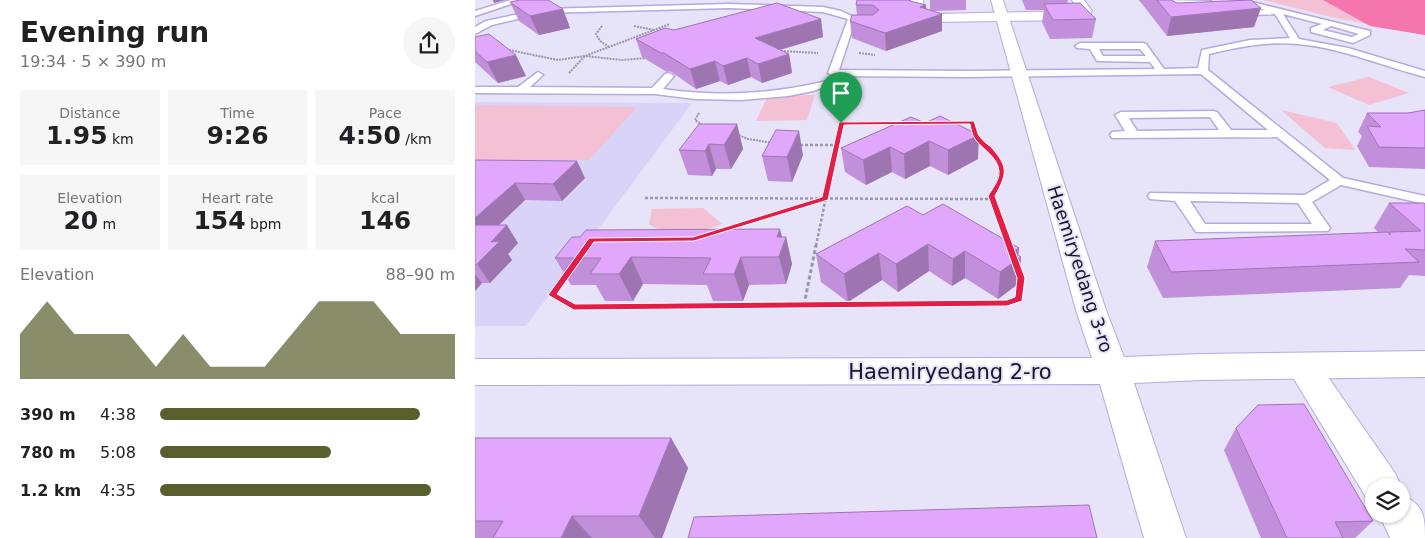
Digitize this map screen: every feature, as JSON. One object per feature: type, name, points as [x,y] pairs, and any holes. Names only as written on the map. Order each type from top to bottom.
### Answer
[{"type":"street","points":[[917,0],[917,14],[935,18],[1075,16],[1083,14],[1085,10],[1078,0]]},
{"type":"street","name":"Haemiryedang 3-ro","points":[[997,0],[1091,310],[1113,371],[1165,538]]},
{"type":"street","name":"Haemiryedang 2-ro","points":[[475,372],[1113,371],[1202,367],[1425,364]]},
{"type":"street","points":[[1302,366],[1376,478]]},
{"type":"street","points":[[1405,523],[1414,538]]},
{"type":"lane","points":[[475,14],[519,0]]},
{"type":"lane","points":[[1173,18],[1165,2],[1220,3]]},
{"type":"lane","points":[[475,31],[489,23],[543,11],[707,7],[732,3],[743,9],[811,8],[839,11],[852,18],[853,27],[824,89],[773,94],[684,96],[655,91],[475,90]]},
{"type":"lane","points":[[1229,3],[1248,3],[1277,12],[1339,26],[1367,33],[1353,40],[1315,30],[1330,24]]},
{"type":"lane","points":[[1230,15],[1277,12]]},
{"type":"lane","points":[[1277,12],[1296,41]]},
{"type":"lane","points":[[1203,71],[1205,52],[1247,43],[1296,41],[1347,51],[1425,74]]},
{"type":"lane","points":[[1080,46],[1093,46],[1099,59],[1153,59],[1162,72]]},
{"type":"lane","points":[[833,73],[1019,74],[1203,71],[1339,181],[1425,200]]},
{"type":"lane","points":[[521,90],[538,75]]},
{"type":"lane","points":[[655,91],[669,76]]},
{"type":"lane","points":[[1133,135],[1121,115],[1213,114],[1228,134]]},
{"type":"lane","points":[[1116,135],[1281,133]]},
{"type":"lane","points":[[1155,196],[1308,199],[1339,181]]},
{"type":"lane","points":[[1180,196],[1201,229],[1323,228],[1303,199]]},
{"type":"path","points":[[506,49],[557,60],[585,56],[655,30],[707,7]]},
{"type":"path","points":[[655,30],[665,32]]},
{"type":"path","points":[[773,51],[818,53]]},
{"type":"path","points":[[585,56],[622,60],[650,57]]},
{"type":"path","points":[[804,305],[851,73]]},
{"type":"path","points":[[707,95],[695,120],[708,129]]},
{"type":"path","points":[[944,122],[972,122],[977,138],[990,150],[1000,164],[1002,170],[1001,180],[991,196],[1011,252]]},
{"type":"path","points":[[841,123],[907,123]]},
{"type":"path","points":[[733,133],[748,139],[777,143]]},
{"type":"path","points":[[797,145],[837,145]]},
{"type":"path","points":[[645,198],[993,199]]},
{"type":"path","points":[[721,231],[825,199]]},
{"type":"path","points":[[569,272],[552,295],[574,307],[1007,303],[1019,299],[1021,278],[1018,270]]},
{"type":"shaded area","points":[[1263,0],[1425,0],[1425,35],[1335,18]]},
{"type":"shaded area","points":[[1323,0],[1425,0],[1425,35],[1370,26]]},
{"type":"shaded area","points":[[1369,77],[1409,93],[1369,105],[1328,87]]},
{"type":"shaded area","points":[[815,95],[807,120],[756,121],[768,96]]},
{"type":"shaded area","points":[[475,102],[692,103],[526,326],[475,326]]},
{"type":"shaded area","points":[[475,105],[637,107],[589,160],[475,160]]},
{"type":"shaded area","points":[[1281,110],[1337,123],[1355,150],[1325,148]]},
{"type":"shaded area","points":[[703,208],[722,224],[690,235],[666,234],[649,224],[652,209]]},
{"type":"building","points":[[548,0],[563,9],[530,16],[510,2]]},
{"type":"building","points":[[857,0],[909,0],[926,5],[920,7],[942,14],[885,33],[850,21],[852,15],[873,15],[879,10],[873,5],[856,5]]},
{"type":"building","points":[[1157,0],[1171,0],[1177,3],[1251,0],[1261,8],[1171,17]]},
{"type":"building","points":[[777,3],[821,19],[755,38],[789,54],[758,64],[747,58],[723,66],[715,61],[690,69],[636,39],[665,28],[674,30]]},
{"type":"building","points":[[1080,3],[1096,19],[1053,20],[1044,4]]},
{"type":"building","points":[[489,34],[516,55],[487,62],[475,51],[475,37]]},
{"type":"building","points":[[1425,110],[1425,148],[1379,147],[1367,126],[1381,127],[1367,113],[1408,113]]},
{"type":"building","points":[[940,116],[979,135],[948,150],[929,141],[904,154],[890,147],[863,160],[841,148],[911,117],[925,123]]},
{"type":"building","points":[[699,124],[737,124],[724,145],[709,144],[705,151],[679,150]]},
{"type":"building","points":[[776,130],[799,131],[787,157],[762,156]]},
{"type":"building","points":[[475,160],[577,161],[553,184],[515,183],[475,218]]},
{"type":"building","points":[[1389,203],[1425,204],[1425,250],[1405,249],[1419,262],[1171,272],[1155,241],[1388,232],[1390,235],[1390,232],[1421,231]]},
{"type":"building","points":[[943,204],[1019,248],[1013,252],[1021,257],[1000,272],[965,251],[953,259],[928,244],[896,264],[879,253],[844,274],[816,254],[907,206],[923,215]]},
{"type":"building","points":[[475,225],[507,225],[491,242],[500,241],[475,265]]},
{"type":"building","points":[[780,229],[777,237],[786,237],[779,257],[741,257],[734,274],[703,274],[711,258],[631,257],[619,274],[590,274],[601,258],[555,258],[572,237],[580,237],[586,230]]},
{"type":"building","points":[[1304,404],[1365,507],[1365,521],[1335,522],[1343,538],[1287,538],[1236,428],[1258,405]]},
{"type":"building","points":[[475,438],[671,438],[639,516],[572,516],[561,538],[493,538],[503,521],[475,521]]},
{"type":"building","points":[[1089,505],[1097,538],[688,538],[694,517]]},
{"type":"route","points":[[972,122],[977,138],[990,150],[1002,170],[1001,180],[991,196],[1021,278],[1019,299],[1007,303],[574,307],[552,295],[592,240],[694,239],[825,199],[841,123],[972,122]]}]
